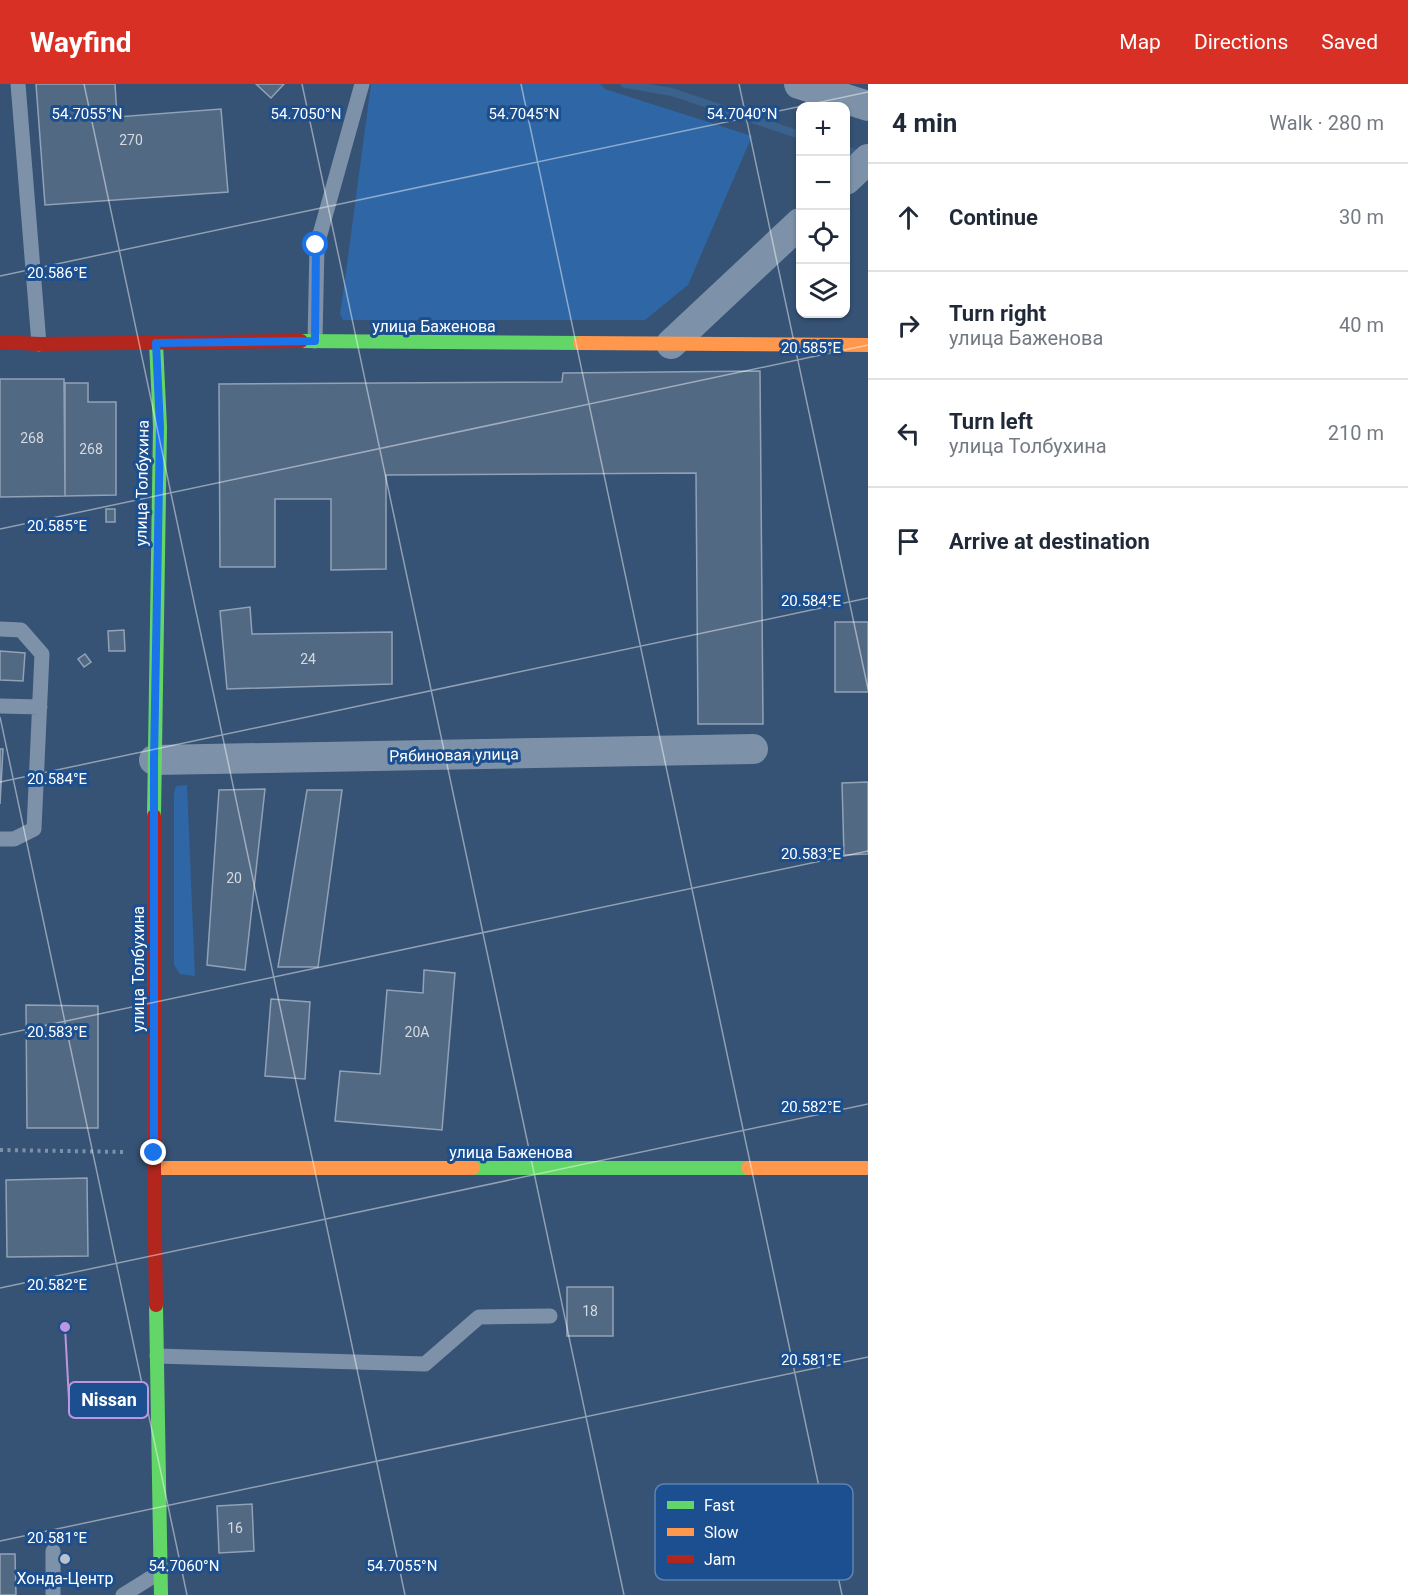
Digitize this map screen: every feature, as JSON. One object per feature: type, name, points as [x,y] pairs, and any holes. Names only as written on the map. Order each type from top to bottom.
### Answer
[{"type":"street","points":[[799,84],[868,106]]},
{"type":"street","points":[[850,176],[868,159]]},
{"type":"street","points":[[671,344],[796,228]]},
{"type":"street","name":"улица Баженова","points":[[0,342],[39,344],[315,341],[868,345]]},
{"type":"street","name":"улица Толбухина","points":[[156,343],[160,427],[154,760],[154,1168],[161,1595]]},
{"type":"street","name":"Рябиновая улица","points":[[154,760],[753,749]]},
{"type":"street","name":"улица Баженова","points":[[154,1168],[868,1168]]},
{"type":"lane","points":[[18,84],[39,344]]},
{"type":"lane","points":[[315,341],[316,245],[362,84]]},
{"type":"lane","points":[[0,629],[21,630],[42,654],[34,829],[14,839],[0,839]]},
{"type":"lane","points":[[0,706],[40,707]]},
{"type":"lane","points":[[157,1356],[426,1364],[479,1317],[550,1316]]},
{"type":"lane","points":[[53,1551],[53,1595]]},
{"type":"lane","points":[[123,1595],[160,1572]]},
{"type":"path","points":[[0,1150],[154,1153]]},
{"type":"shaded area","points":[[371,84],[600,84],[605,89],[752,136],[688,285],[645,320],[343,320],[340,314]]},
{"type":"shaded area","points":[[187,785],[195,976],[180,974],[174,965],[174,793],[176,786]]},
{"type":"building","points":[[36,84],[115,84],[117,117],[221,109],[228,192],[45,205]]},
{"type":"building","points":[[256,84],[284,84],[271,98]]},
{"type":"building","points":[[760,371],[763,724],[698,724],[696,473],[386,475],[386,569],[331,570],[331,499],[275,499],[275,567],[220,567],[219,384],[562,382],[563,373]]},
{"type":"building","points":[[0,379],[64,379],[65,496],[0,497]]},
{"type":"building","points":[[65,383],[88,383],[88,402],[116,402],[116,495],[65,496]]},
{"type":"building","points":[[106,509],[115,509],[115,522],[106,522]]},
{"type":"building","points":[[250,607],[252,634],[392,632],[392,684],[227,689],[220,611]]},
{"type":"building","points":[[835,622],[868,622],[868,692],[835,692]]},
{"type":"building","points":[[124,630],[125,651],[109,651],[108,631]]},
{"type":"building","points":[[0,651],[25,653],[23,681],[0,680]]},
{"type":"building","points":[[85,654],[91,662],[84,667],[78,659]]},
{"type":"building","points":[[0,749],[3,749],[0,804]]},
{"type":"building","points":[[868,782],[868,854],[844,855],[842,783]]},
{"type":"building","points":[[265,789],[245,970],[207,965],[219,790]]},
{"type":"building","points":[[307,790],[342,790],[318,967],[278,967]]},
{"type":"building","points":[[424,970],[455,973],[442,1130],[335,1121],[340,1071],[380,1074],[387,990],[423,993]]},
{"type":"building","points":[[271,999],[310,1002],[305,1079],[265,1076]]},
{"type":"building","points":[[26,1005],[98,1006],[98,1128],[27,1128]]},
{"type":"building","points":[[87,1178],[88,1256],[7,1257],[6,1180]]},
{"type":"building","points":[[567,1287],[613,1287],[613,1336],[567,1336]]},
{"type":"building","points":[[252,1504],[254,1551],[219,1553],[217,1506]]},
{"type":"building","points":[[0,1554],[15,1554],[16,1595],[0,1595]]},
{"type":"waterway","points":[[625,84],[672,92],[796,134]]},
{"type":"waterway","points":[[850,151],[861,155]]},
{"type":"traffic: fast","points":[[301,341],[580,343]]},
{"type":"traffic: fast","points":[[154,816],[160,427],[156,343]]},
{"type":"traffic: fast","points":[[473,1168],[748,1168]]},
{"type":"traffic: fast","points":[[156,1305],[161,1595]]},
{"type":"traffic: slow","points":[[580,343],[868,345]]},
{"type":"traffic: slow","points":[[154,1168],[473,1168]]},
{"type":"traffic: slow","points":[[748,1168],[868,1168]]},
{"type":"traffic: jam","points":[[0,342],[39,344],[301,341]]},
{"type":"traffic: jam","points":[[154,816],[156,1305]]},
{"type":"place","name":"Nissan","points":[[65,1327]]},
{"type":"place","name":"Хонда-Центр","points":[[65,1559]]},
{"type":"route","points":[[154,1153],[154,760],[160,427],[156,343],[315,341],[316,245]]}]
